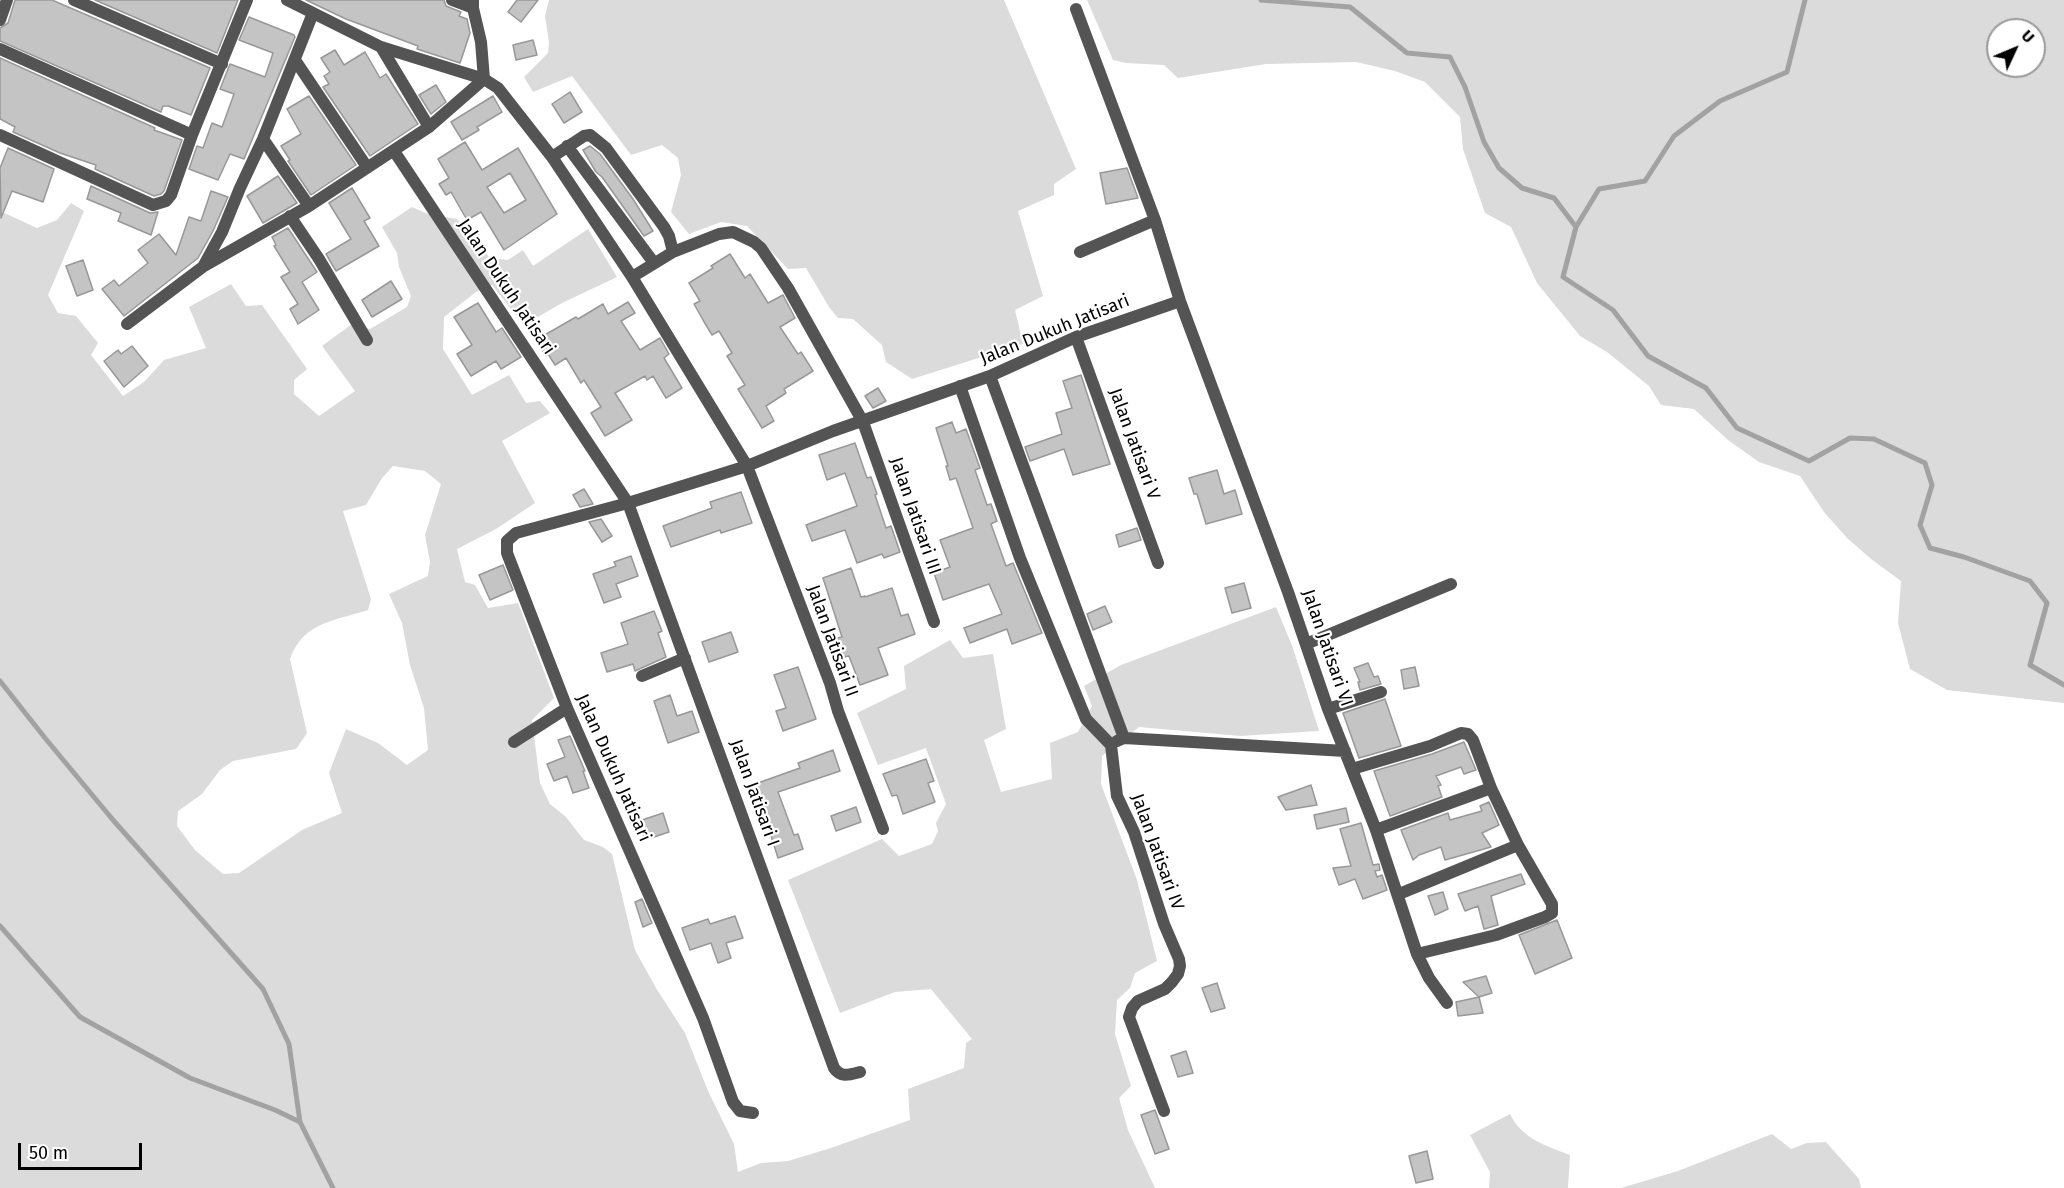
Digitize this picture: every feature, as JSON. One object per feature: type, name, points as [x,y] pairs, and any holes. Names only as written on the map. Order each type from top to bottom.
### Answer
[{"type":"street","points":[[0,20],[7,0]]},
{"type":"street","points":[[74,0],[222,64]]},
{"type":"street","points":[[0,135],[153,205],[166,201],[171,195],[192,135],[247,0]]},
{"type":"street","points":[[287,0],[381,47],[484,79],[498,88],[552,157],[632,277],[747,466]]},
{"type":"street","points":[[452,0],[473,4],[481,42],[484,79]]},
{"type":"street","points":[[1076,9],[1155,220],[1180,301]]},
{"type":"street","points":[[204,266],[222,232],[263,139],[314,13]]},
{"type":"street","points":[[381,47],[429,127]]},
{"type":"street","points":[[0,49],[192,135]]},
{"type":"street","points":[[295,60],[367,167]]},
{"type":"street","points":[[128,324],[204,266],[309,206],[429,127],[484,79]]},
{"type":"street","points":[[552,157],[584,135],[590,135],[606,148],[664,227],[673,252]]},
{"type":"street","points":[[263,139],[309,206]]},
{"type":"street","points":[[567,146],[654,263]]},
{"type":"street","name":"Jalan Dukuh Jatisari","points":[[394,151],[628,503]]},
{"type":"street","points":[[290,216],[319,259],[367,340]]},
{"type":"street","points":[[1080,252],[1155,220]]},
{"type":"street","points":[[632,277],[673,252],[719,234],[733,232],[754,242],[761,248],[788,288],[863,422]]},
{"type":"street","name":"Jalan Dukuh Jatisari","points":[[753,1113],[740,1111],[733,1102],[702,1018],[567,708],[507,553],[507,542],[516,533],[628,503],[747,466],[833,431],[990,376],[1076,338],[1180,301]]},
{"type":"street","name":"Jalan Jatisari VI","points":[[1180,301],[1328,709],[1376,830],[1418,954],[1430,978],[1447,1003]]},
{"type":"street","name":"Jalan Jatisari V","points":[[1076,338],[1158,563]]},
{"type":"street","points":[[990,376],[1124,738]]},
{"type":"street","points":[[960,386],[1020,558],[1086,719],[1111,745],[1124,738],[1345,751]]},
{"type":"street","name":"Jalan Jatisari III","points":[[863,422],[934,622]]},
{"type":"street","name":"Jalan Jatisari II","points":[[747,466],[883,829]]},
{"type":"street","name":"Jalan Jatisari I","points":[[628,503],[834,1068],[844,1076],[860,1072]]},
{"type":"street","points":[[1306,644],[1451,584]]},
{"type":"street","points":[[642,676],[685,658]]},
{"type":"street","points":[[1328,709],[1381,692]]},
{"type":"street","points":[[514,742],[567,708]]},
{"type":"street","points":[[1352,770],[1465,733],[1473,740],[1491,788],[1518,845],[1552,904],[1552,913],[1496,935],[1418,954]]},
{"type":"street","name":"Jalan Jatisari IV","points":[[1111,745],[1117,796],[1134,832],[1180,966],[1172,982],[1165,989],[1138,1001],[1129,1017],[1164,1111]]},
{"type":"street","points":[[1376,830],[1491,788]]},
{"type":"street","points":[[1399,894],[1518,845]]},
{"type":"shaded area","points":[[549,0],[1004,0],[1076,169],[1054,184],[1054,195],[1018,211],[1043,296],[1015,310],[1023,344],[912,379],[886,362],[882,345],[853,319],[838,318],[806,268],[788,269],[747,226],[721,222],[689,234],[671,212],[681,175],[678,158],[662,145],[631,155],[572,76],[533,92],[524,77],[548,53],[549,42],[545,16]]},
{"type":"shaded area","points":[[1087,0],[2064,0],[2064,703],[1947,690],[1910,669],[1898,623],[1901,581],[1847,538],[1824,512],[1800,476],[1759,462],[1728,440],[1694,409],[1661,405],[1649,386],[1607,352],[1580,336],[1537,283],[1511,227],[1485,213],[1463,149],[1460,117],[1425,82],[1395,71],[1356,62],[1266,64],[1178,78],[1164,65],[1113,60]]},
{"type":"shaded area","points":[[71,203],[84,211],[48,295],[58,313],[76,316],[98,343],[91,355],[123,396],[144,382],[164,360],[206,348],[189,307],[231,284],[246,306],[262,305],[307,369],[294,380],[294,394],[319,416],[355,391],[322,346],[352,324],[370,329],[407,307],[411,296],[399,267],[397,253],[382,227],[412,207],[428,214],[457,219],[490,258],[508,260],[523,250],[533,266],[588,229],[617,277],[562,303],[524,325],[492,285],[476,292],[444,317],[443,349],[472,395],[509,375],[526,403],[540,401],[550,413],[502,441],[535,503],[496,529],[457,549],[465,582],[475,585],[488,608],[518,603],[554,698],[532,720],[540,783],[550,804],[566,817],[584,840],[603,847],[612,854],[635,950],[685,1033],[708,1091],[734,1144],[738,1172],[761,1163],[788,1161],[831,1148],[910,1120],[908,1089],[964,1068],[966,1043],[972,1039],[931,989],[895,992],[840,1013],[788,880],[882,839],[899,856],[932,844],[938,831],[936,823],[946,804],[926,748],[878,765],[857,713],[906,689],[904,666],[950,640],[963,658],[993,654],[1006,729],[984,740],[1001,792],[1052,779],[1050,743],[1078,732],[1092,706],[1084,686],[1121,665],[1276,607],[1293,648],[1319,731],[1240,736],[1139,727],[1102,756],[1101,784],[1137,880],[1157,961],[1135,973],[1130,988],[1117,1000],[1115,1034],[1131,1086],[1119,1098],[1128,1130],[1155,1188],[0,1188],[0,211],[37,228],[57,220]],"holes":[[[393,466],[425,471],[441,484],[425,535],[430,562],[428,576],[389,594],[402,623],[410,665],[424,708],[428,750],[407,765],[378,743],[346,729],[329,773],[342,813],[302,830],[239,873],[223,874],[195,850],[177,826],[178,811],[202,794],[220,770],[233,761],[296,749],[307,733],[290,659],[294,650],[305,635],[313,629],[330,621],[368,610],[371,599],[343,511],[366,505],[382,478]]]},
{"type":"shaded area","points":[[1510,1114],[1521,1130],[1535,1140],[1570,1155],[1568,1188],[1489,1188],[1490,1172],[1470,1135]]},
{"type":"shaded area","points":[[1772,1134],[1791,1149],[1807,1143],[1826,1142],[1859,1179],[1861,1188],[1621,1188],[1678,1171]]},
{"type":"building","points":[[15,0],[52,0],[210,68],[191,115],[168,106],[163,106],[161,112],[0,41],[0,28],[8,23]]},
{"type":"building","points":[[95,0],[238,0],[217,53]]},
{"type":"building","points":[[306,0],[444,0],[446,6],[461,12],[459,16],[467,19],[470,33],[460,63],[417,49],[418,46],[346,19]]},
{"type":"building","points":[[517,0],[538,0],[521,22],[508,12]]},
{"type":"building","points":[[249,17],[295,37],[244,159],[230,154],[218,180],[189,169],[197,146],[203,148],[212,123],[222,127],[234,94],[220,89],[230,64],[265,77],[273,53],[239,40]]},
{"type":"building","points":[[533,40],[537,55],[516,60],[513,45]]},
{"type":"building","points":[[335,50],[344,65],[365,52],[380,78],[386,74],[418,124],[370,156],[323,87],[329,84],[324,76],[330,72],[321,58]]},
{"type":"building","points":[[0,58],[155,128],[154,130],[182,140],[164,191],[154,196],[95,169],[96,165],[60,153],[13,132],[15,127],[0,119]]},
{"type":"building","points":[[436,85],[446,102],[431,114],[419,95]]},
{"type":"building","points":[[570,92],[582,112],[564,123],[552,104]]},
{"type":"building","points":[[309,96],[356,165],[311,195],[288,161],[290,160],[281,146],[301,134],[287,109]]},
{"type":"building","points":[[493,96],[502,112],[477,127],[479,130],[462,140],[451,122]]},
{"type":"building","points":[[465,142],[482,170],[518,148],[557,214],[504,250],[481,212],[467,220],[451,192],[446,195],[439,184],[449,178],[438,159]],"holes":[[[510,173],[526,200],[504,213],[487,187]]]},
{"type":"building","points":[[590,146],[600,154],[653,231],[644,236],[596,172],[583,150]]},
{"type":"building","points":[[8,148],[54,169],[43,202],[12,191],[1,218],[0,168]]},
{"type":"building","points":[[1127,168],[1138,198],[1106,204],[1100,173]]},
{"type":"building","points":[[278,176],[297,203],[263,223],[247,196]]},
{"type":"building","points":[[91,186],[150,213],[158,212],[151,235],[118,221],[121,213],[87,199]]},
{"type":"building","points":[[352,188],[370,218],[364,221],[379,246],[336,271],[326,254],[351,239],[329,203]]},
{"type":"building","points":[[211,191],[228,197],[198,258],[124,316],[102,289],[114,280],[119,286],[148,263],[138,250],[159,234],[176,255],[189,217],[201,221]]},
{"type":"building","points":[[288,228],[317,272],[302,282],[319,310],[298,324],[290,309],[298,304],[281,277],[290,272],[274,246],[276,245],[272,237]]},
{"type":"building","points":[[730,254],[745,278],[750,274],[768,303],[783,295],[795,318],[780,327],[798,354],[801,352],[813,371],[784,389],[786,393],[766,406],[774,421],[762,428],[738,389],[745,385],[727,356],[732,353],[719,331],[712,335],[694,304],[700,301],[689,283]]},
{"type":"building","points":[[83,260],[93,290],[77,296],[66,266]]},
{"type":"building","points":[[391,281],[402,299],[372,317],[362,300]]},
{"type":"building","points":[[628,302],[635,313],[621,321],[640,350],[660,338],[669,354],[664,358],[682,388],[666,398],[653,376],[647,380],[645,376],[615,393],[632,420],[605,436],[591,413],[601,407],[584,380],[581,383],[566,358],[555,365],[536,340],[603,304],[608,314]]},
{"type":"building","points":[[478,303],[496,332],[502,328],[521,357],[501,369],[496,361],[471,376],[457,354],[472,345],[454,317]]},
{"type":"building","points":[[132,346],[148,366],[124,387],[104,361],[118,350],[121,354]]},
{"type":"building","points":[[1081,375],[1110,464],[1073,475],[1064,449],[1030,461],[1025,447],[1062,434],[1056,413],[1072,408],[1063,381]]},
{"type":"building","points":[[878,388],[886,401],[873,408],[865,396]]},
{"type":"building","points":[[952,422],[956,433],[966,429],[980,468],[975,470],[987,505],[991,504],[997,521],[991,524],[1006,566],[1013,563],[1042,633],[1012,644],[1007,629],[970,643],[964,628],[1002,614],[989,584],[943,600],[934,573],[950,567],[940,540],[973,528],[956,478],[950,480],[936,428]]},
{"type":"building","points":[[855,443],[867,478],[871,477],[886,528],[891,526],[900,552],[884,558],[882,554],[857,563],[845,530],[812,541],[806,525],[857,506],[845,473],[827,480],[819,455]]},
{"type":"building","points":[[1217,470],[1224,494],[1235,490],[1242,514],[1206,524],[1197,494],[1194,494],[1189,478]]},
{"type":"building","points":[[584,489],[593,504],[580,507],[573,495]]},
{"type":"building","points":[[741,492],[752,523],[721,533],[720,530],[671,547],[663,526],[712,508],[710,502]]},
{"type":"building","points":[[601,519],[612,536],[602,542],[589,522]]},
{"type":"building","points":[[1137,528],[1141,540],[1119,547],[1116,535]]},
{"type":"building","points":[[631,556],[638,576],[616,584],[621,597],[604,603],[593,574],[616,566],[614,562]]},
{"type":"building","points":[[503,565],[513,590],[490,600],[479,575]]},
{"type":"building","points":[[851,568],[861,597],[892,588],[901,616],[908,614],[915,634],[878,648],[888,675],[860,685],[849,656],[844,657],[837,638],[842,637],[823,578]]},
{"type":"building","points":[[1244,583],[1251,608],[1232,613],[1225,588]]},
{"type":"building","points":[[1105,606],[1112,622],[1093,630],[1087,614]]},
{"type":"building","points":[[654,611],[662,631],[658,633],[666,657],[635,671],[633,664],[607,672],[601,653],[628,644],[621,623]]},
{"type":"building","points":[[731,632],[738,652],[709,662],[702,642]]},
{"type":"building","points":[[1368,663],[1374,677],[1378,676],[1381,684],[1360,690],[1358,682],[1360,682],[1354,668]]},
{"type":"building","points":[[798,667],[816,719],[783,731],[776,711],[786,708],[774,675]]},
{"type":"building","points":[[1415,667],[1419,686],[1404,689],[1401,670]]},
{"type":"building","points":[[670,695],[677,716],[692,711],[699,732],[668,743],[654,701]]},
{"type":"building","points":[[1385,699],[1401,746],[1359,758],[1343,713]]},
{"type":"building","points":[[570,736],[585,771],[583,771],[589,788],[573,793],[567,776],[554,781],[547,764],[565,757],[558,740]]},
{"type":"building","points":[[1464,742],[1476,770],[1464,774],[1461,767],[1436,776],[1441,785],[1438,786],[1442,797],[1390,816],[1374,771]]},
{"type":"building","points":[[833,750],[840,771],[778,792],[794,835],[798,834],[803,849],[778,858],[766,820],[768,819],[755,784],[800,768],[798,763]]},
{"type":"building","points":[[926,759],[934,781],[928,783],[935,802],[903,814],[897,795],[892,796],[883,774]]},
{"type":"building","points":[[1311,785],[1317,805],[1286,810],[1278,797]]},
{"type":"building","points":[[1489,802],[1499,825],[1482,833],[1491,847],[1445,860],[1441,847],[1419,855],[1413,860],[1401,830],[1448,813],[1450,820],[1482,811],[1480,806]]},
{"type":"building","points":[[856,807],[861,822],[836,831],[831,816]]},
{"type":"building","points":[[1346,808],[1349,822],[1317,829],[1314,815]]},
{"type":"building","points":[[663,813],[669,832],[645,840],[639,821]]},
{"type":"building","points":[[1361,823],[1373,865],[1379,864],[1380,870],[1375,871],[1377,877],[1382,875],[1387,890],[1363,899],[1355,879],[1339,885],[1333,868],[1351,866],[1340,829]]},
{"type":"building","points":[[1521,874],[1525,884],[1491,896],[1498,925],[1484,929],[1478,906],[1465,911],[1458,894]]},
{"type":"building","points":[[1443,892],[1448,909],[1435,915],[1428,896]]},
{"type":"building","points":[[642,899],[652,923],[643,927],[635,902]]},
{"type":"building","points":[[735,916],[743,938],[726,943],[731,958],[718,963],[711,943],[690,950],[682,928],[708,919],[710,924]]},
{"type":"building","points":[[1557,920],[1572,958],[1535,974],[1519,935]]},
{"type":"building","points":[[1486,976],[1492,993],[1479,997],[1463,982]]},
{"type":"building","points":[[1217,983],[1225,1008],[1211,1012],[1202,988]]},
{"type":"building","points":[[1479,997],[1483,1013],[1458,1016],[1456,1002]]},
{"type":"building","points":[[1186,1051],[1193,1073],[1178,1077],[1171,1056]]},
{"type":"building","points":[[1155,1110],[1169,1149],[1155,1154],[1141,1115]]},
{"type":"building","points":[[1427,1151],[1433,1179],[1416,1183],[1409,1156]]},
{"type":"waterway","points":[[1261,0],[1350,7],[1407,53],[1450,57],[1465,87],[1484,142],[1499,168],[1522,188],[1554,198],[1576,227],[1563,277],[1613,310],[1648,356],[1706,388],[1737,428],[1809,461],[1850,438],[1874,439],[1925,463],[1932,485],[1920,525],[1930,548],[1964,557],[2030,581],[2047,603],[2030,665],[2064,685]]},
{"type":"waterway","points":[[1576,227],[1599,189],[1645,181],[1674,136],[1720,101],[1787,72],[1805,0]]},
{"type":"waterway","points":[[0,681],[113,820],[263,989],[289,1044],[300,1122],[333,1188]]},
{"type":"waterway","points":[[0,926],[80,1017],[190,1078],[275,1110],[300,1122]]}]
